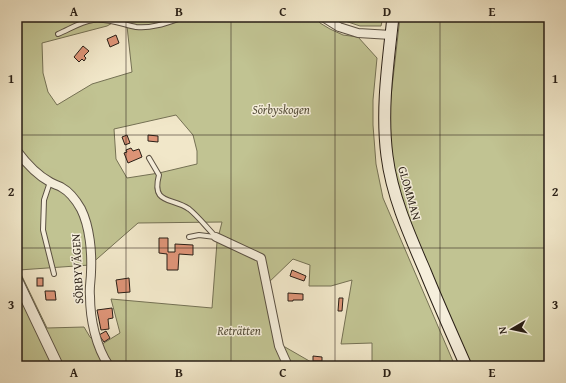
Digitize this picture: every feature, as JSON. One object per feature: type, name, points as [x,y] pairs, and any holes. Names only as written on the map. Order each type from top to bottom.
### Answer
[{"type":"main road","name":"GLOMMAN","points":[[393,17],[385,115],[387,156],[391,177],[396,199],[412,243],[466,366]]},
{"type":"street","points":[[323,17],[339,27],[358,33],[391,35]]},
{"type":"street","name":"SÖRBYVÄGEN","points":[[17,151],[35,172],[61,187],[73,196],[82,210],[86,222],[91,255],[90,296],[93,320],[96,337],[109,366]]},
{"type":"street","points":[[216,237],[261,258],[279,346],[288,366]]},
{"type":"street","points":[[17,280],[58,366]]},
{"type":"lane","points":[[58,34],[81,23],[94,20],[138,27],[162,25],[184,17]]},
{"type":"lane","points":[[149,158],[159,175],[156,185],[158,194],[164,199],[189,209],[216,237]]},
{"type":"lane","points":[[50,182],[44,200],[43,230],[54,274]]},
{"type":"lane","points":[[189,237],[199,235],[216,237]]},
{"type":"green space","name":"Sörbyskogen","points":[[17,17],[123,17],[107,26],[42,43],[43,73],[48,92],[57,105],[92,84],[132,72],[126,17],[315,17],[320,23],[330,29],[343,35],[358,37],[377,58],[373,100],[373,125],[376,164],[383,198],[455,366],[372,366],[372,343],[341,344],[352,280],[331,286],[309,286],[310,265],[293,259],[266,285],[278,347],[285,347],[318,366],[60,366],[17,273]],"holes":[[[176,115],[193,135],[197,151],[197,164],[159,173],[127,178],[116,159],[114,129]],[[222,222],[217,242],[212,308],[111,299],[120,333],[99,346],[90,337],[84,327],[47,328],[19,270],[90,265],[138,223]]]},
{"type":"green space","points":[[333,17],[383,17],[381,26],[360,26]]},
{"type":"green space","points":[[400,17],[549,17],[549,366],[470,366],[418,248],[398,189],[391,157],[389,114]]},
{"type":"green space","points":[[17,289],[56,366],[17,366]]},
{"type":"building","points":[[116,35],[119,43],[110,47],[107,39]]},
{"type":"building","points":[[83,46],[89,51],[84,56],[86,58],[84,61],[82,59],[79,62],[74,57]]},
{"type":"building","points":[[127,135],[130,143],[125,145],[122,137]]},
{"type":"building","points":[[148,135],[158,136],[158,142],[148,141]]},
{"type":"building","points":[[131,148],[133,151],[139,149],[142,157],[128,163],[124,153],[127,152],[126,150]]},
{"type":"building","points":[[159,238],[168,238],[168,252],[175,252],[175,244],[193,245],[193,255],[179,254],[178,270],[167,270],[167,254],[159,253]]},
{"type":"building","points":[[292,270],[306,276],[304,281],[290,276]]},
{"type":"building","points":[[37,278],[43,278],[43,286],[37,286]]},
{"type":"building","points":[[129,278],[130,292],[118,293],[116,280]]},
{"type":"building","points":[[45,291],[55,291],[56,300],[46,300]]},
{"type":"building","points":[[288,293],[303,294],[303,300],[288,301]]},
{"type":"building","points":[[339,298],[343,298],[342,311],[338,311]]},
{"type":"building","points":[[112,308],[113,318],[108,319],[109,329],[101,330],[97,310]]},
{"type":"building","points":[[106,331],[110,338],[104,342],[99,335]]},
{"type":"building","points":[[313,356],[322,357],[322,361],[313,361]]},
{"type":"park label","name":"Reträtten","points":[[239,330]]}]
